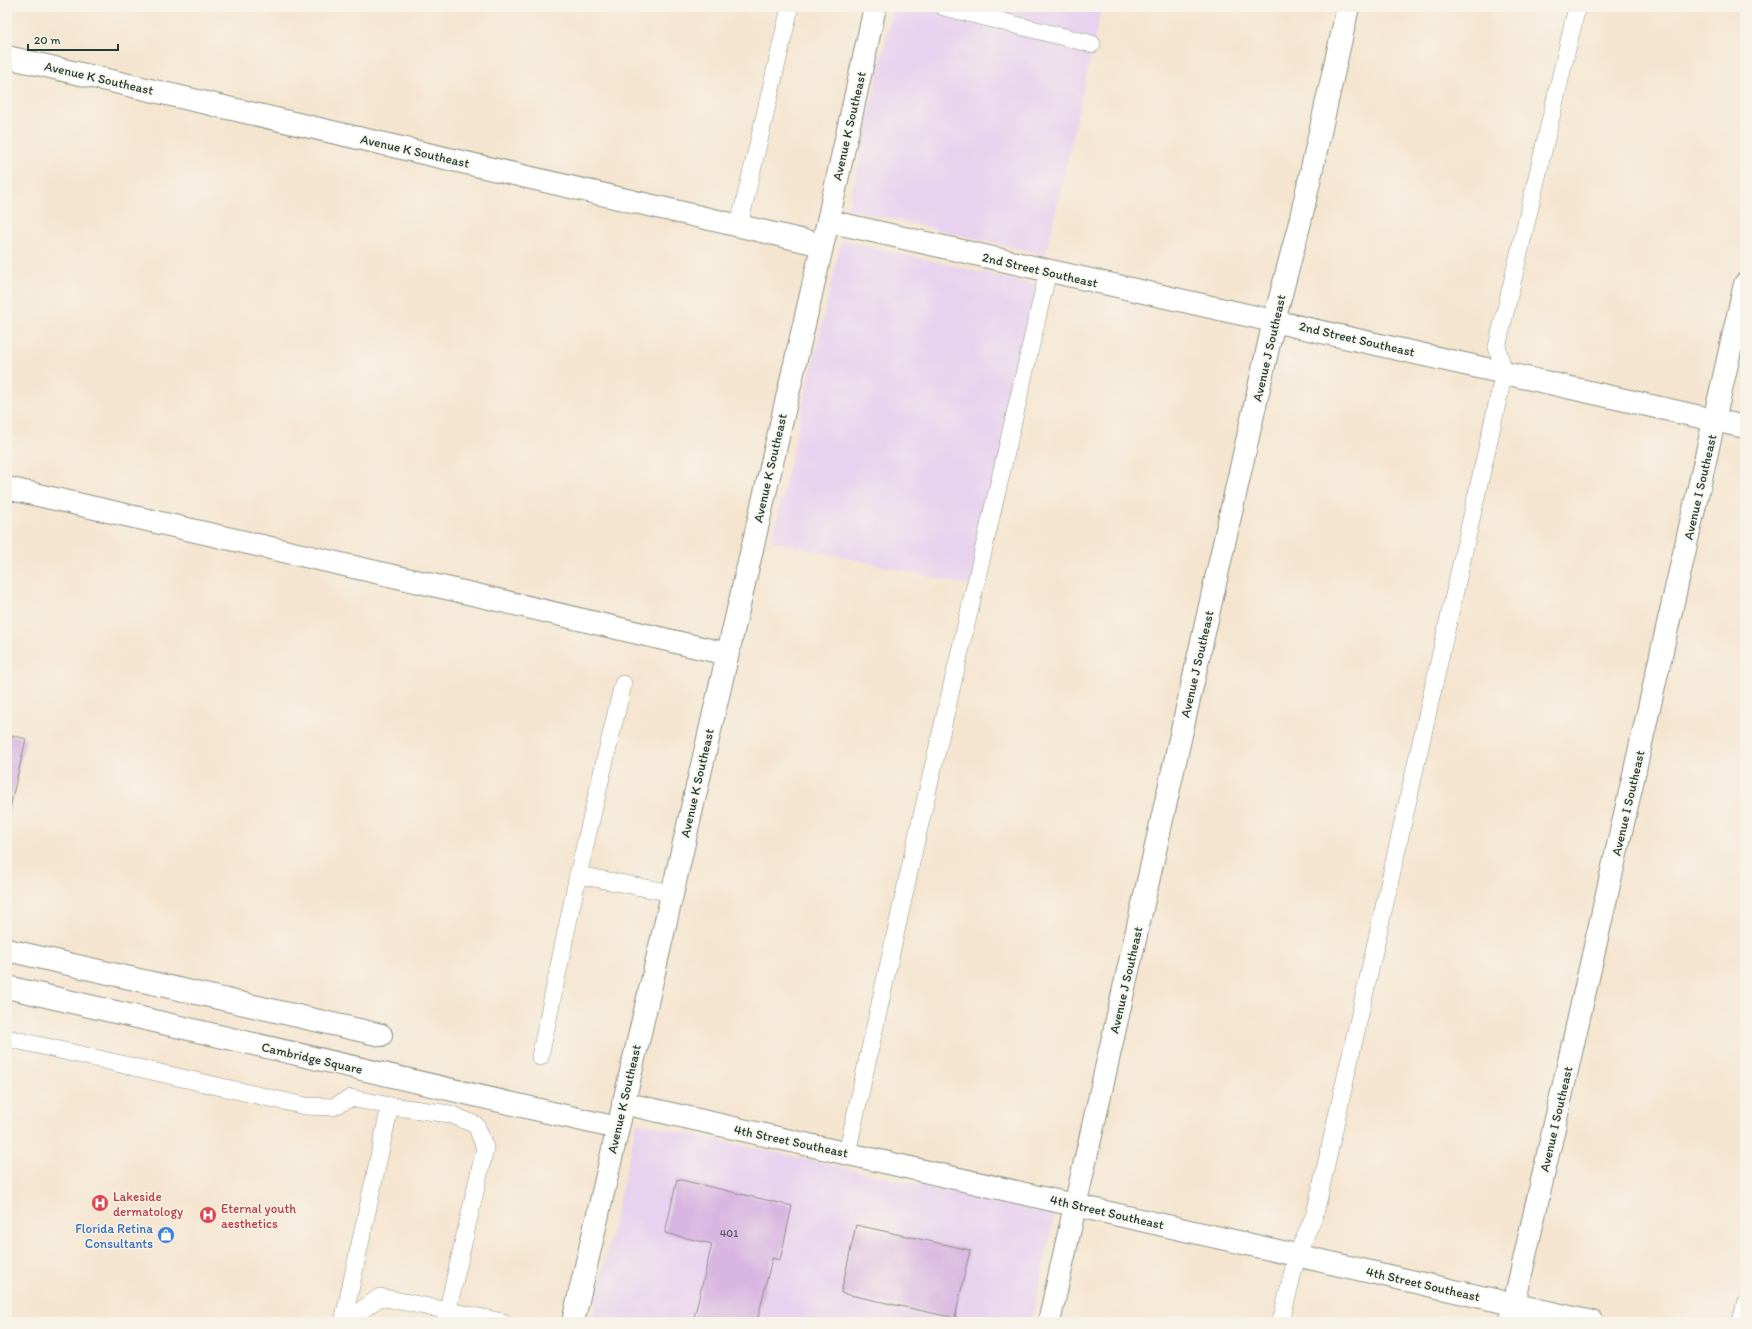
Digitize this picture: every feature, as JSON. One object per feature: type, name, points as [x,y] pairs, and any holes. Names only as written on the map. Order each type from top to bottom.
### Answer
[{"type":"street","name":"Avenue K Southeast","points":[[573,1322],[828,221],[875,7]]},
{"type":"street","name":"Avenue J Southeast","points":[[1049,1322],[1274,321],[1300,222],[1348,7]]},
{"type":"street","name":"Avenue K Southeast","points":[[7,57],[822,245]]},
{"type":"street","name":"2nd Street Southeast","points":[[828,221],[1048,272],[1274,321],[1745,427]]},
{"type":"street","name":"Avenue I Southeast","points":[[1512,1313],[1745,284]]},
{"type":"street","points":[[7,488],[481,596],[727,654]]},
{"type":"street","points":[[7,950],[381,1035]]},
{"type":"street","name":"Cambridge Square","points":[[7,988],[617,1128]]},
{"type":"street","name":"4th Street Southeast","points":[[623,1103],[1297,1255],[1512,1313],[1592,1322]]},
{"type":"lane","points":[[739,226],[790,7]]},
{"type":"lane","points":[[944,7],[1092,44]]},
{"type":"lane","points":[[1281,1322],[1297,1255],[1315,1214],[1504,373],[1497,347],[1577,7]]},
{"type":"lane","points":[[847,1153],[913,854],[1048,272]]},
{"type":"lane","points":[[540,1058],[578,875],[623,684]]},
{"type":"lane","points":[[578,875],[672,893]]},
{"type":"lane","points":[[7,1038],[305,1106],[333,1107],[351,1098],[390,1106],[450,1114],[476,1125],[485,1148],[447,1316]]},
{"type":"lane","points":[[349,1318],[390,1106]]},
{"type":"lane","points":[[349,1318],[380,1297],[447,1316],[503,1322]]},
{"type":"lane","points":[[1741,1322],[1745,1304]]},
{"type":"shaded area","points":[[893,7],[1102,7],[1046,255],[848,209]]},
{"type":"shaded area","points":[[841,240],[1040,286],[972,586],[772,541]]},
{"type":"shaded area","points":[[637,1122],[1055,1215],[1031,1322],[591,1322]]},
{"type":"building","points":[[7,734],[26,739],[8,816],[7,816]]},
{"type":"building","points":[[677,1179],[792,1206],[780,1260],[772,1258],[757,1322],[693,1322],[712,1244],[665,1233]]},
{"type":"building","points":[[856,1225],[970,1250],[955,1318],[841,1293]]},
{"type":"place","name":"Lakeside dermatology","points":[[100,1203]]},
{"type":"place","name":"Eternal youth aesthetics","points":[[208,1215]]},
{"type":"place","name":"Florida Retina Consultants","points":[[166,1235]]}]
